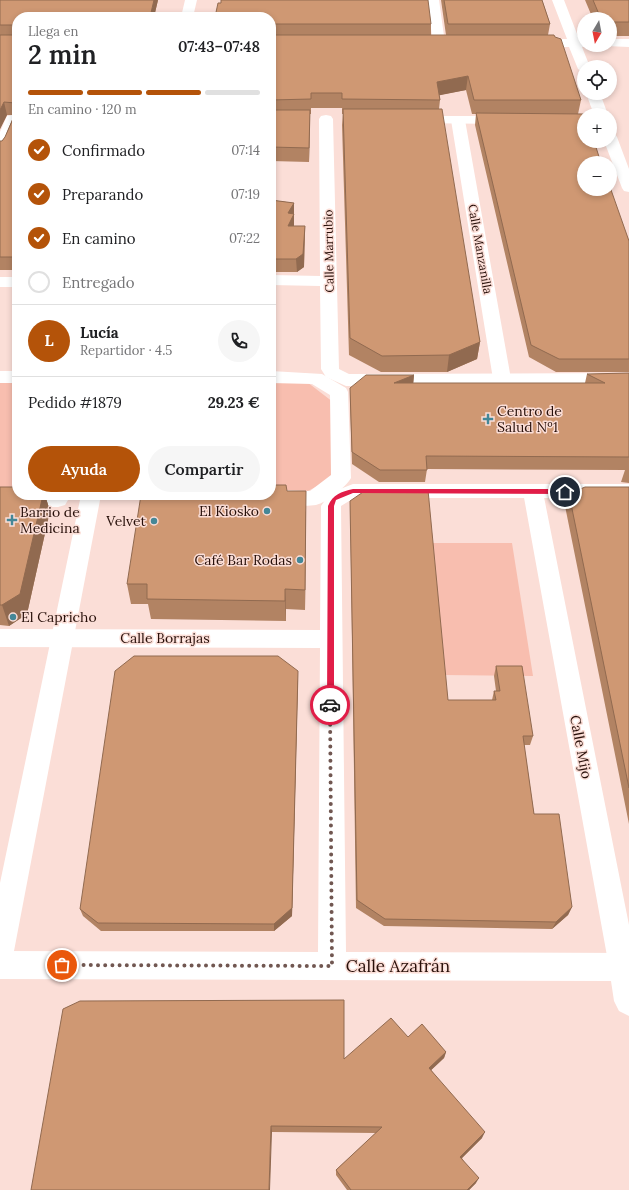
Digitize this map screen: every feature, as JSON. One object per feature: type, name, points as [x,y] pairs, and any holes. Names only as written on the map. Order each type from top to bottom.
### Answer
[{"type":"street","points":[[188,12],[191,0]]},
{"type":"street","points":[[432,0],[439,43]]},
{"type":"street","points":[[558,0],[577,39]]},
{"type":"street","points":[[423,43],[454,43]]},
{"type":"street","points":[[522,43],[577,43]]},
{"type":"street","points":[[617,43],[629,43]]},
{"type":"street","points":[[0,149],[10,119]]},
{"type":"street","name":"Calle Marrubio","points":[[326,119],[330,369],[339,392],[341,478],[329,495]]},
{"type":"street","points":[[404,120],[520,120]]},
{"type":"street","name":"Calle Manzanilla","points":[[458,120],[502,379]]},
{"type":"street","points":[[614,148],[629,188]]},
{"type":"street","points":[[276,280],[329,281]]},
{"type":"street","points":[[0,282],[12,282]]},
{"type":"street","points":[[0,377],[12,377]]},
{"type":"street","points":[[276,377],[316,378],[334,382],[346,380],[629,379]]},
{"type":"street","points":[[276,497],[314,498],[353,491],[629,491]]},
{"type":"street","name":"Calle Mijo","points":[[534,492],[626,967],[629,1001]]},
{"type":"street","points":[[329,495],[331,506],[330,639],[332,966]]},
{"type":"street","points":[[0,499],[12,499]]},
{"type":"street","points":[[0,951],[90,500]]},
{"type":"street","name":"Calle Borrajas","points":[[0,638],[330,639]]},
{"type":"street","name":"Calle Azafrán","points":[[0,965],[626,967]]},
{"type":"shaded area","points":[[0,382],[12,382],[12,495],[0,495]]},
{"type":"shaded area","points":[[276,382],[307,382],[333,402],[333,478],[304,493],[276,495]]},
{"type":"shaded area","points":[[431,543],[512,543],[533,676],[444,675]]},
{"type":"building","points":[[0,0],[154,0],[151,12],[12,12],[12,25],[0,25]]},
{"type":"building","points":[[221,0],[428,0],[431,24],[276,24],[276,12],[216,12],[218,3],[221,3]]},
{"type":"building","points":[[444,0],[542,0],[550,24],[448,24]]},
{"type":"building","points":[[593,0],[629,0],[629,22],[617,22],[617,12],[598,12]]},
{"type":"building","points":[[0,35],[12,35],[12,103],[4,102],[0,110]]},
{"type":"building","points":[[276,35],[554,35],[555,37],[561,39],[577,88],[577,100],[474,100],[468,76],[437,82],[440,100],[342,99],[342,93],[311,93],[311,99],[276,100]]},
{"type":"building","points":[[343,109],[442,109],[480,342],[449,355],[382,356],[350,338]]},
{"type":"building","points":[[276,110],[310,110],[309,148],[276,147]]},
{"type":"building","points":[[476,113],[577,114],[577,148],[596,148],[599,156],[577,156],[577,196],[613,196],[629,241],[629,359],[559,359],[531,345]]},
{"type":"building","points":[[12,121],[12,257],[0,257],[0,141],[2,141]]},
{"type":"building","points":[[276,201],[294,203],[288,213],[294,214],[288,226],[305,226],[303,254],[296,259],[276,259]]},
{"type":"building","name":"Centro de Salud Nº1","points":[[629,373],[629,457],[426,456],[427,470],[380,470],[352,452],[350,388],[366,375],[414,375],[394,383],[605,383],[587,374]]},
{"type":"building","points":[[276,485],[286,485],[287,491],[306,491],[305,590],[285,589],[285,601],[147,599],[147,584],[127,584],[140,500],[276,500]]},
{"type":"building","points":[[0,487],[12,487],[12,500],[42,500],[20,594],[0,605]]},
{"type":"building","points":[[585,487],[629,487],[629,788],[569,494]]},
{"type":"building","points":[[366,490],[428,490],[448,700],[496,700],[494,691],[500,691],[496,666],[522,666],[533,736],[523,736],[534,814],[559,814],[572,907],[556,922],[385,919],[357,900],[350,501]]},
{"type":"building","points":[[134,656],[278,656],[298,671],[292,908],[274,924],[98,923],[80,909],[115,671]]},
{"type":"building","points":[[344,1000],[344,1059],[391,1018],[408,1037],[422,1024],[446,1052],[429,1068],[485,1132],[460,1157],[479,1178],[467,1190],[351,1190],[336,1170],[382,1127],[271,1126],[269,1190],[31,1190],[63,1009],[80,1001]]},
{"type":"way so far","points":[[62,965],[332,966],[330,705]]},
{"type":"place","name":"Centro de Salud Nº1","points":[[488,419]]},
{"type":"place","name":"El Kiosko","points":[[267,511]]},
{"type":"place","name":"Barrio de Medicina","points":[[12,520]]},
{"type":"place","name":"Velvet","points":[[154,521]]},
{"type":"place","name":"Café Bar Rodas","points":[[300,560]]},
{"type":"place","name":"El Capricho","points":[[13,617]]},
{"type":"route","points":[[330,705],[331,506],[334,499],[342,494],[353,491],[565,492]]}]
